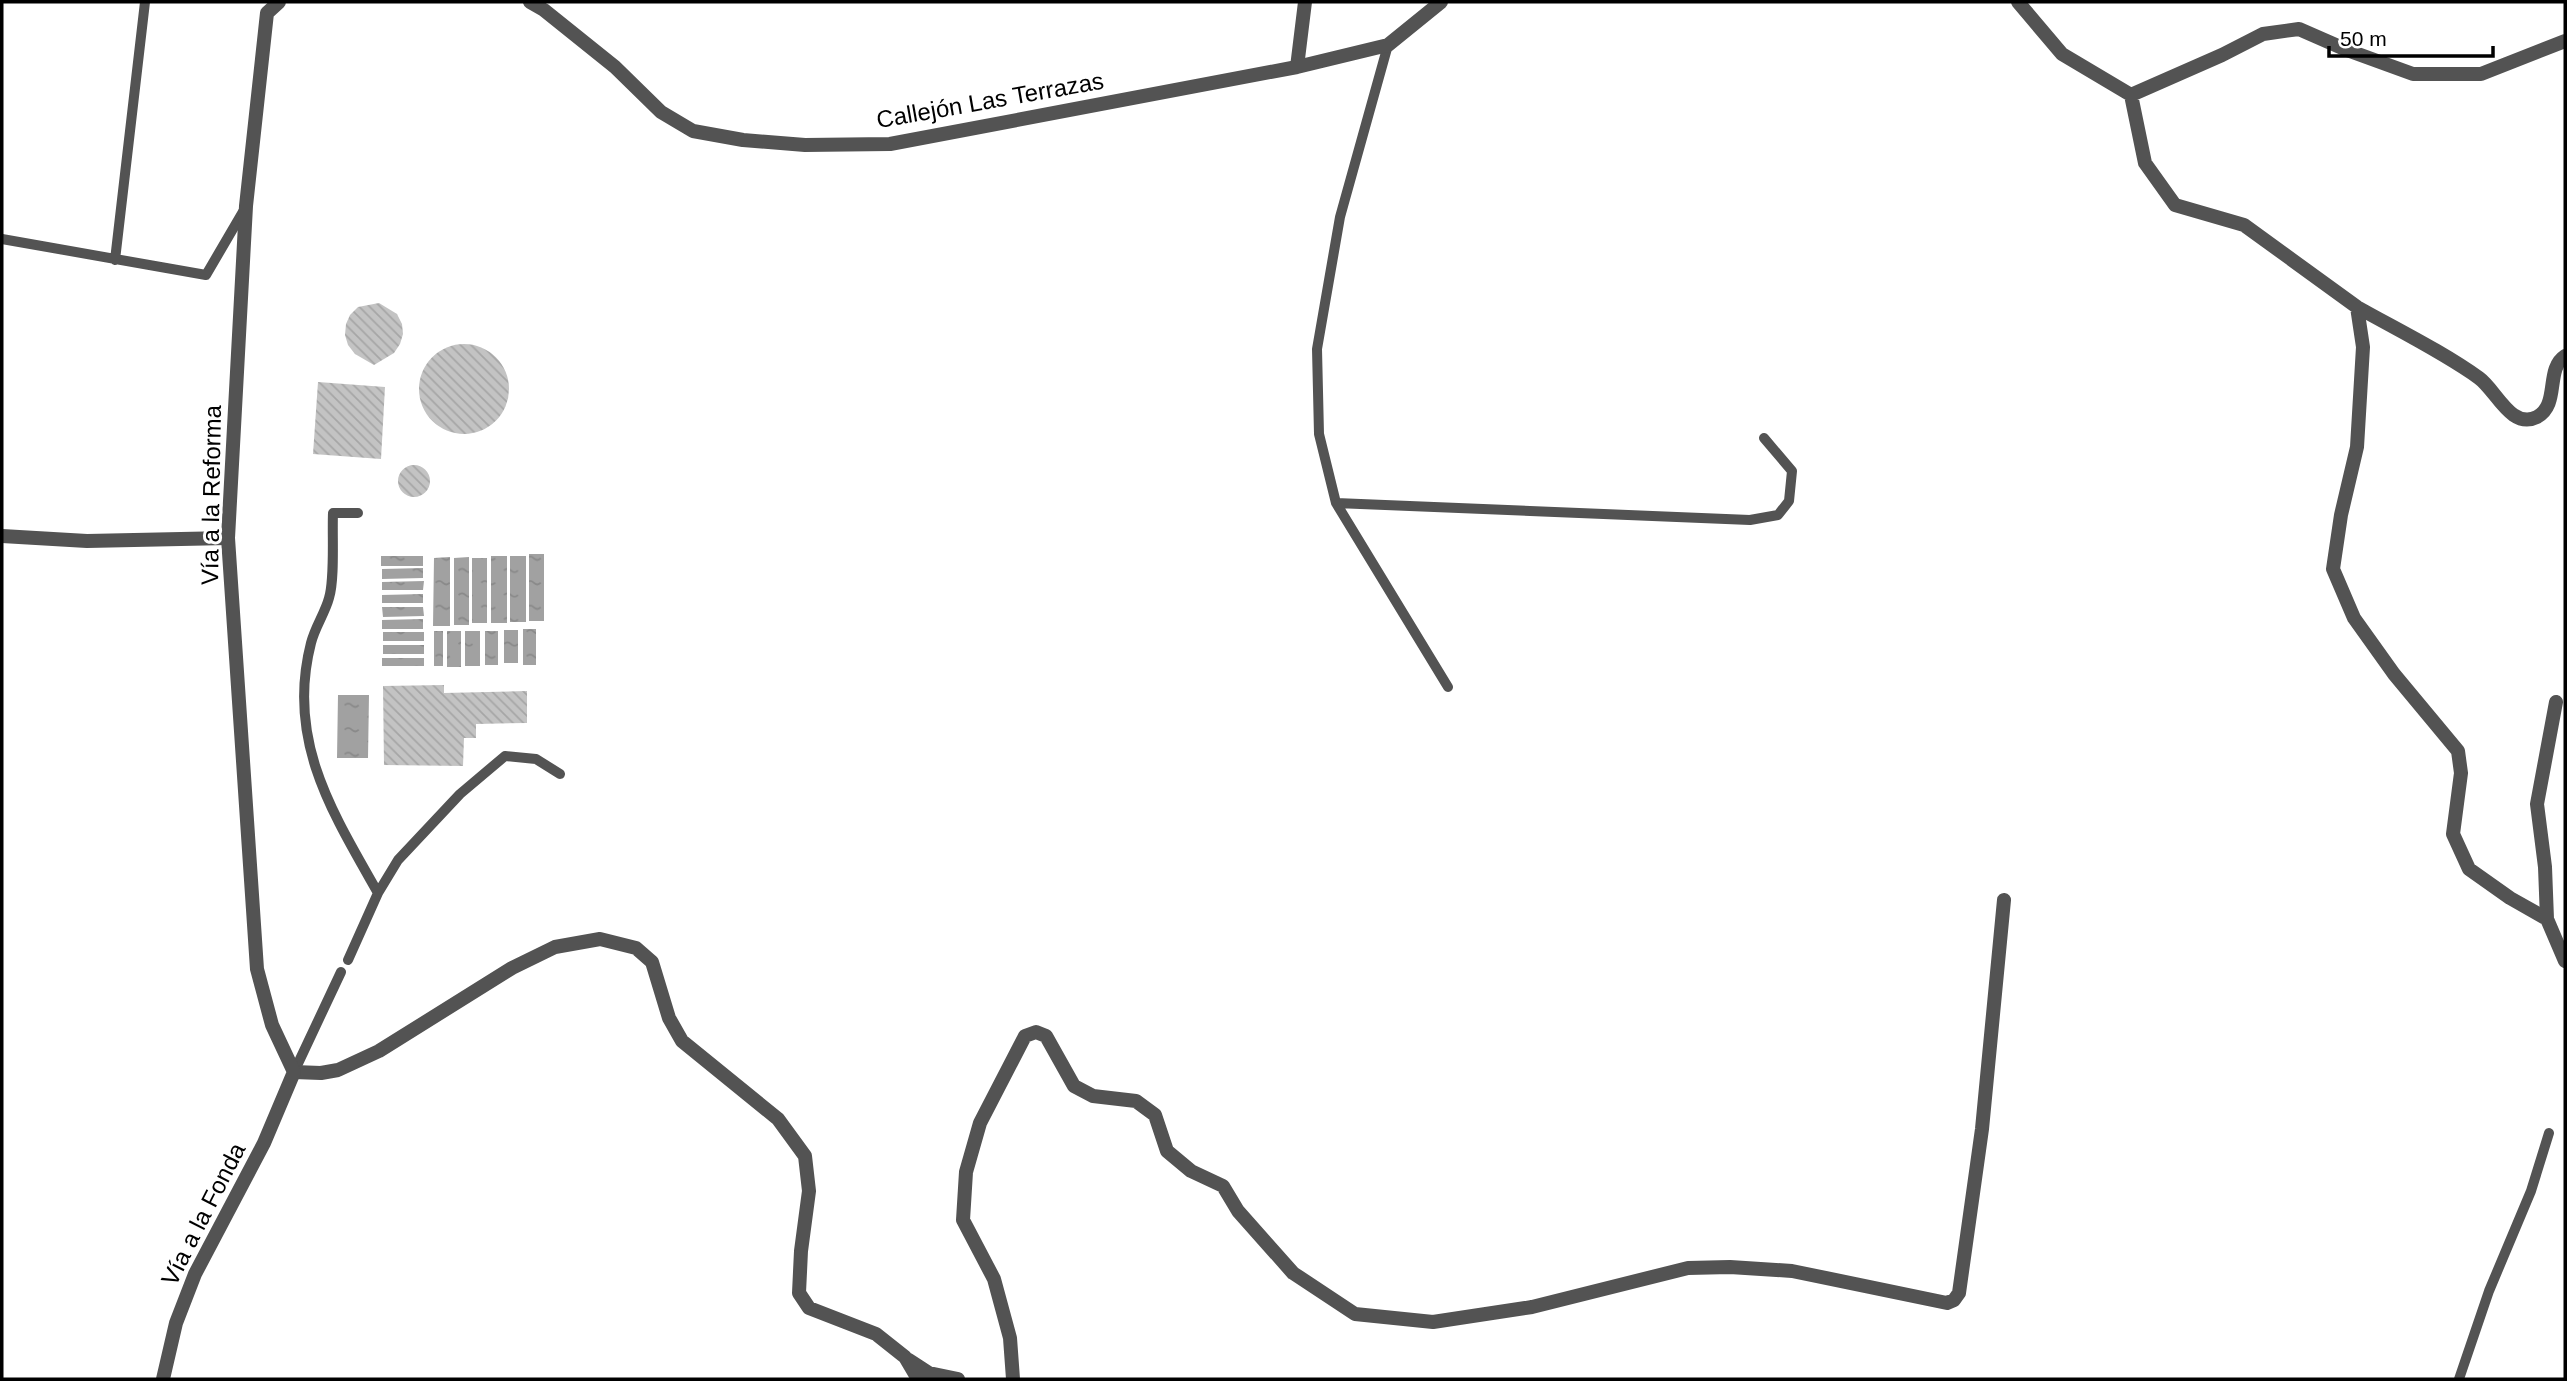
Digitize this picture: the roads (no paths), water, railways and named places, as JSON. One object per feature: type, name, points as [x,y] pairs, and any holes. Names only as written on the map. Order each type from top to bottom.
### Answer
[{"type":"street","name":"Vía a la Reforma","points":[[279,2],[267,13],[246,206],[228,538],[257,969],[272,1025],[294,1072]]},
{"type":"street","name":"Callejón Las Terrazas","points":[[530,2],[544,10],[615,68],[661,112],[693,131],[743,140],[805,145],[890,144],[1297,67],[1388,45],[1441,2]]},
{"type":"street","points":[[1297,67],[1304,2]]},
{"type":"street","points":[[2018,2],[2062,54],[2131,94],[2145,163],[2175,205],[2244,225],[2357,307],[2481,379],[2508,411],[2524,419],[2537,417],[2548,407],[2555,369],[2565,356]]},
{"type":"street","points":[[2131,94],[2263,34],[2299,29],[2413,74],[2481,75],[2565,40]]},
{"type":"street","points":[[2357,307],[2363,347],[2357,447],[2341,515],[2333,569],[2354,618],[2394,674],[2458,751],[2461,773],[2453,834],[2469,869],[2510,898],[2547,919]]},
{"type":"street","points":[[2,536],[87,541],[228,538]]},
{"type":"street","points":[[2556,702],[2537,804],[2545,867],[2547,919],[2565,961]]},
{"type":"street","points":[[1012,1379],[1010,1338],[994,1279],[963,1220],[966,1172],[980,1123],[1025,1036],[1036,1032],[1046,1036],[1074,1086],[1093,1096],[1136,1101],[1155,1115],[1167,1151],[1191,1171],[1223,1186],[1238,1211],[1293,1273],[1355,1314],[1433,1322],[1532,1307],[1688,1268],[1730,1267],[1792,1271],[1947,1303],[1954,1300],[1959,1293],[1982,1129],[2004,900]]},
{"type":"street","points":[[294,1072],[321,1073],[338,1070],[379,1051],[512,968],[555,947],[600,939],[636,948],[652,962],[669,1018],[682,1041],[778,1119],[805,1156],[809,1191],[801,1251],[800,1293],[809,1308],[876,1334],[929,1373],[958,1379]]},
{"type":"street","name":"Vía a la Fonda","points":[[163,1379],[176,1323],[195,1274],[264,1143],[294,1072]]},
{"type":"street","points":[[905,1357],[918,1379]]},
{"type":"lane","points":[[115,260],[145,2]]},
{"type":"lane","points":[[1388,45],[1340,217],[1317,349],[1319,435],[1336,503],[1448,687]]},
{"type":"lane","points":[[2,239],[206,275],[246,206]]},
{"type":"lane","points":[[1336,503],[1749,520],[1778,515],[1788,500],[1792,471],[1764,438]]},
{"type":"lane","points":[[358,513],[332,513],[330,597],[311,642],[304,721],[317,776],[378,893]]},
{"type":"lane","points":[[348,960],[378,893],[398,860],[460,794],[505,756],[536,759],[560,774]]},
{"type":"lane","points":[[294,1072],[341,972]]},
{"type":"lane","points":[[2459,1379],[2493,1280],[2531,1192],[2549,1133]]},
{"type":"water","points":[[529,554],[544,554],[544,621],[529,621]]},
{"type":"water","points":[[381,556],[423,556],[423,566],[381,566]]},
{"type":"water","points":[[491,556],[507,556],[507,623],[491,623]]},
{"type":"water","points":[[510,556],[526,556],[526,622],[510,622]]},
{"type":"water","points":[[450,557],[450,626],[433,626],[434,558]]},
{"type":"water","points":[[469,557],[469,625],[454,625],[454,558]]},
{"type":"water","points":[[472,558],[487,558],[487,623],[472,623]]},
{"type":"water","points":[[423,568],[423,578],[382,579],[382,569]]},
{"type":"water","points":[[424,581],[423,590],[382,590],[382,582]]},
{"type":"water","points":[[423,594],[423,603],[382,603],[382,595]]},
{"type":"water","points":[[382,607],[423,607],[424,616],[383,617]]},
{"type":"water","points":[[423,619],[423,629],[382,629],[382,620]]},
{"type":"water","points":[[523,629],[536,629],[536,665],[523,665]]},
{"type":"water","points":[[504,630],[518,630],[518,663],[504,663]]},
{"type":"water","points":[[434,631],[443,631],[443,666],[434,666]]},
{"type":"water","points":[[447,631],[461,631],[461,667],[447,667]]},
{"type":"water","points":[[465,631],[480,631],[480,666],[465,666]]},
{"type":"water","points":[[485,631],[498,631],[498,665],[485,665]]},
{"type":"water","points":[[383,632],[424,632],[424,641],[383,641]]},
{"type":"water","points":[[383,645],[424,645],[424,654],[383,654]]},
{"type":"water","points":[[382,658],[424,658],[424,666],[382,666]]},
{"type":"water","points":[[338,695],[369,695],[368,758],[337,758]]}]
